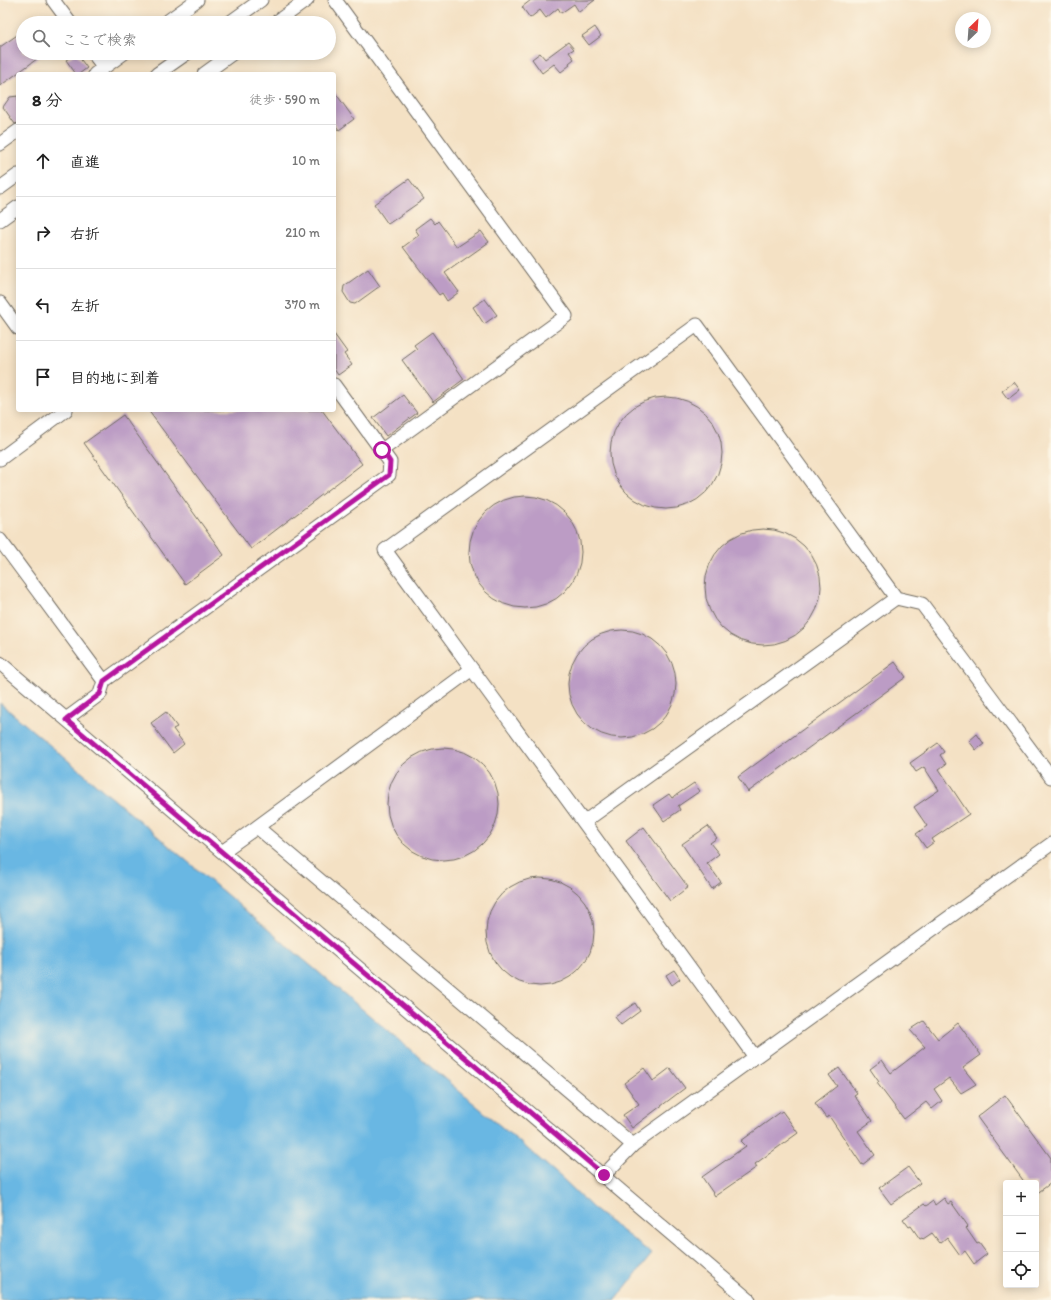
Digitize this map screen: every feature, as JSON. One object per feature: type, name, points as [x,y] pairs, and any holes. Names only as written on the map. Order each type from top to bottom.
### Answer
[{"type":"lane","points":[[53,0],[65,16]]},
{"type":"lane","points":[[175,16],[197,0]]},
{"type":"lane","points":[[239,16],[261,0]]},
{"type":"lane","points":[[285,16],[307,0]]},
{"type":"lane","points":[[335,0],[566,316],[382,450]]},
{"type":"lane","points":[[95,60],[99,71],[114,60]]},
{"type":"lane","points":[[161,72],[177,60]]},
{"type":"lane","points":[[207,72],[223,60]]},
{"type":"lane","points":[[0,144],[16,132]]},
{"type":"lane","points":[[0,188],[16,176]]},
{"type":"lane","points":[[0,220],[16,208]]},
{"type":"lane","points":[[0,303],[16,325]]},
{"type":"lane","points":[[755,1057],[385,550],[697,325],[896,598],[922,604],[1051,777]]},
{"type":"lane","points":[[66,720],[100,694],[104,681],[389,475],[390,462],[336,388]]},
{"type":"lane","points":[[0,459],[63,412]]},
{"type":"lane","points":[[0,540],[104,681]]},
{"type":"lane","points":[[584,822],[896,598]]},
{"type":"lane","points":[[0,663],[604,1175],[749,1300]]},
{"type":"lane","points":[[222,852],[472,669]]},
{"type":"lane","points":[[257,827],[633,1145]]},
{"type":"lane","points":[[604,1175],[633,1145],[1051,844]]},
{"type":"water","points":[[0,703],[562,1178],[597,1212],[652,1254],[615,1300],[0,1300]]},
{"type":"building","points":[[531,0],[595,0],[579,12],[574,4],[561,13],[558,8],[546,18],[540,10],[530,18],[522,7]]},
{"type":"building","points":[[595,27],[601,36],[589,45],[582,36]]},
{"type":"building","points":[[16,36],[16,60],[35,60],[19,72],[16,72],[16,74],[0,86],[0,47]]},
{"type":"building","points":[[568,42],[574,49],[569,52],[574,59],[569,63],[570,65],[561,72],[554,64],[542,73],[532,59],[540,53],[545,59]]},
{"type":"building","points":[[66,60],[81,60],[87,68],[82,72],[75,72]]},
{"type":"building","points":[[336,94],[354,119],[339,130],[336,126]]},
{"type":"building","points":[[16,96],[15,124],[3,107],[10,97]]},
{"type":"building","points":[[409,179],[424,199],[388,224],[374,204]]},
{"type":"building","points":[[430,218],[435,224],[438,221],[457,247],[481,231],[489,242],[445,273],[459,292],[447,301],[442,293],[439,295],[403,247],[419,235],[415,229]]},
{"type":"building","points":[[368,269],[380,286],[355,304],[350,303],[343,292],[344,286]]},
{"type":"building","points":[[485,299],[497,315],[484,324],[473,307]]},
{"type":"building","points":[[432,332],[464,379],[433,402],[402,360],[417,349],[414,345]]},
{"type":"building","points":[[336,337],[347,352],[344,354],[352,365],[338,375],[336,372]]},
{"type":"building","points":[[1014,382],[1020,390],[1008,399],[1002,391]]},
{"type":"building","points":[[403,395],[417,413],[386,436],[373,418]]},
{"type":"building","points":[[666,397],[688,401],[706,413],[718,431],[722,453],[718,475],[706,493],[688,505],[666,509],[644,505],[626,493],[614,475],[610,453],[614,431],[626,413],[644,401]]},
{"type":"building","points":[[149,412],[323,412],[362,464],[251,549]]},
{"type":"building","points":[[123,415],[224,555],[185,584],[84,443]]},
{"type":"building","points":[[525,496],[546,500],[564,513],[577,531],[581,552],[577,573],[564,591],[546,604],[525,608],[504,604],[486,591],[473,573],[469,552],[473,531],[486,513],[504,500]]},
{"type":"building","points":[[763,529],[785,533],[804,546],[817,565],[821,587],[817,609],[804,628],[785,641],[763,645],[741,641],[722,628],[709,609],[705,587],[709,565],[722,546],[741,533]]},
{"type":"building","points":[[622,630],[643,634],[660,646],[672,663],[676,684],[672,705],[660,722],[643,734],[622,738],[601,734],[584,722],[572,705],[568,684],[572,663],[584,646],[601,634]]},
{"type":"building","points":[[895,662],[906,677],[748,792],[738,777]]},
{"type":"building","points":[[166,712],[177,727],[173,729],[184,744],[173,753],[151,723]]},
{"type":"building","points":[[977,734],[984,744],[976,750],[969,741]]},
{"type":"building","points":[[938,743],[944,752],[940,755],[946,764],[939,769],[969,814],[932,839],[934,842],[926,848],[916,834],[927,826],[914,807],[939,790],[924,767],[916,772],[910,763]]},
{"type":"building","points":[[443,748],[465,752],[483,764],[495,782],[499,804],[495,826],[483,844],[465,856],[443,860],[421,856],[403,844],[391,826],[387,804],[391,782],[403,764],[421,752]]},
{"type":"building","points":[[694,783],[700,791],[678,806],[680,810],[664,821],[653,805],[669,794],[672,798]]},
{"type":"building","points":[[708,826],[717,838],[710,843],[719,854],[707,863],[721,882],[712,889],[682,844]]},
{"type":"building","points":[[644,827],[688,887],[670,901],[626,841]]},
{"type":"building","points":[[540,878],[561,882],[578,894],[590,911],[594,932],[590,953],[578,970],[561,982],[540,986],[519,982],[502,970],[490,953],[486,932],[490,911],[502,894],[519,882]]},
{"type":"building","points":[[674,970],[680,979],[672,985],[666,975]]},
{"type":"building","points":[[635,1003],[640,1011],[621,1025],[615,1017]]},
{"type":"building","points":[[924,1021],[938,1039],[958,1023],[981,1055],[963,1068],[976,1084],[961,1093],[949,1078],[934,1089],[942,1101],[932,1109],[926,1102],[904,1119],[877,1083],[879,1082],[870,1069],[882,1060],[891,1073],[925,1047],[910,1030]]},
{"type":"building","points":[[644,1068],[653,1081],[670,1068],[685,1088],[632,1128],[623,1115],[639,1104],[624,1083]]},
{"type":"building","points":[[839,1068],[857,1093],[854,1095],[872,1121],[858,1131],[875,1155],[862,1165],[829,1116],[826,1118],[815,1103],[837,1086],[829,1075]]},
{"type":"building","points":[[1005,1095],[1051,1158],[1051,1183],[1039,1192],[1039,1180],[1023,1180],[977,1117]]},
{"type":"building","points":[[782,1111],[798,1133],[755,1164],[757,1167],[715,1196],[702,1177],[746,1146],[741,1141]]},
{"type":"building","points":[[908,1167],[920,1183],[891,1204],[879,1188]]},
{"type":"building","points":[[944,1198],[948,1204],[951,1202],[968,1226],[966,1228],[977,1244],[979,1243],[987,1254],[974,1264],[965,1251],[960,1255],[947,1237],[940,1243],[932,1233],[923,1239],[920,1239],[911,1226],[909,1227],[903,1219],[924,1204],[926,1206],[933,1201],[935,1205]]},
{"type":"route","points":[[382,450],[390,462],[389,475],[104,681],[100,694],[66,720],[604,1175]]}]
